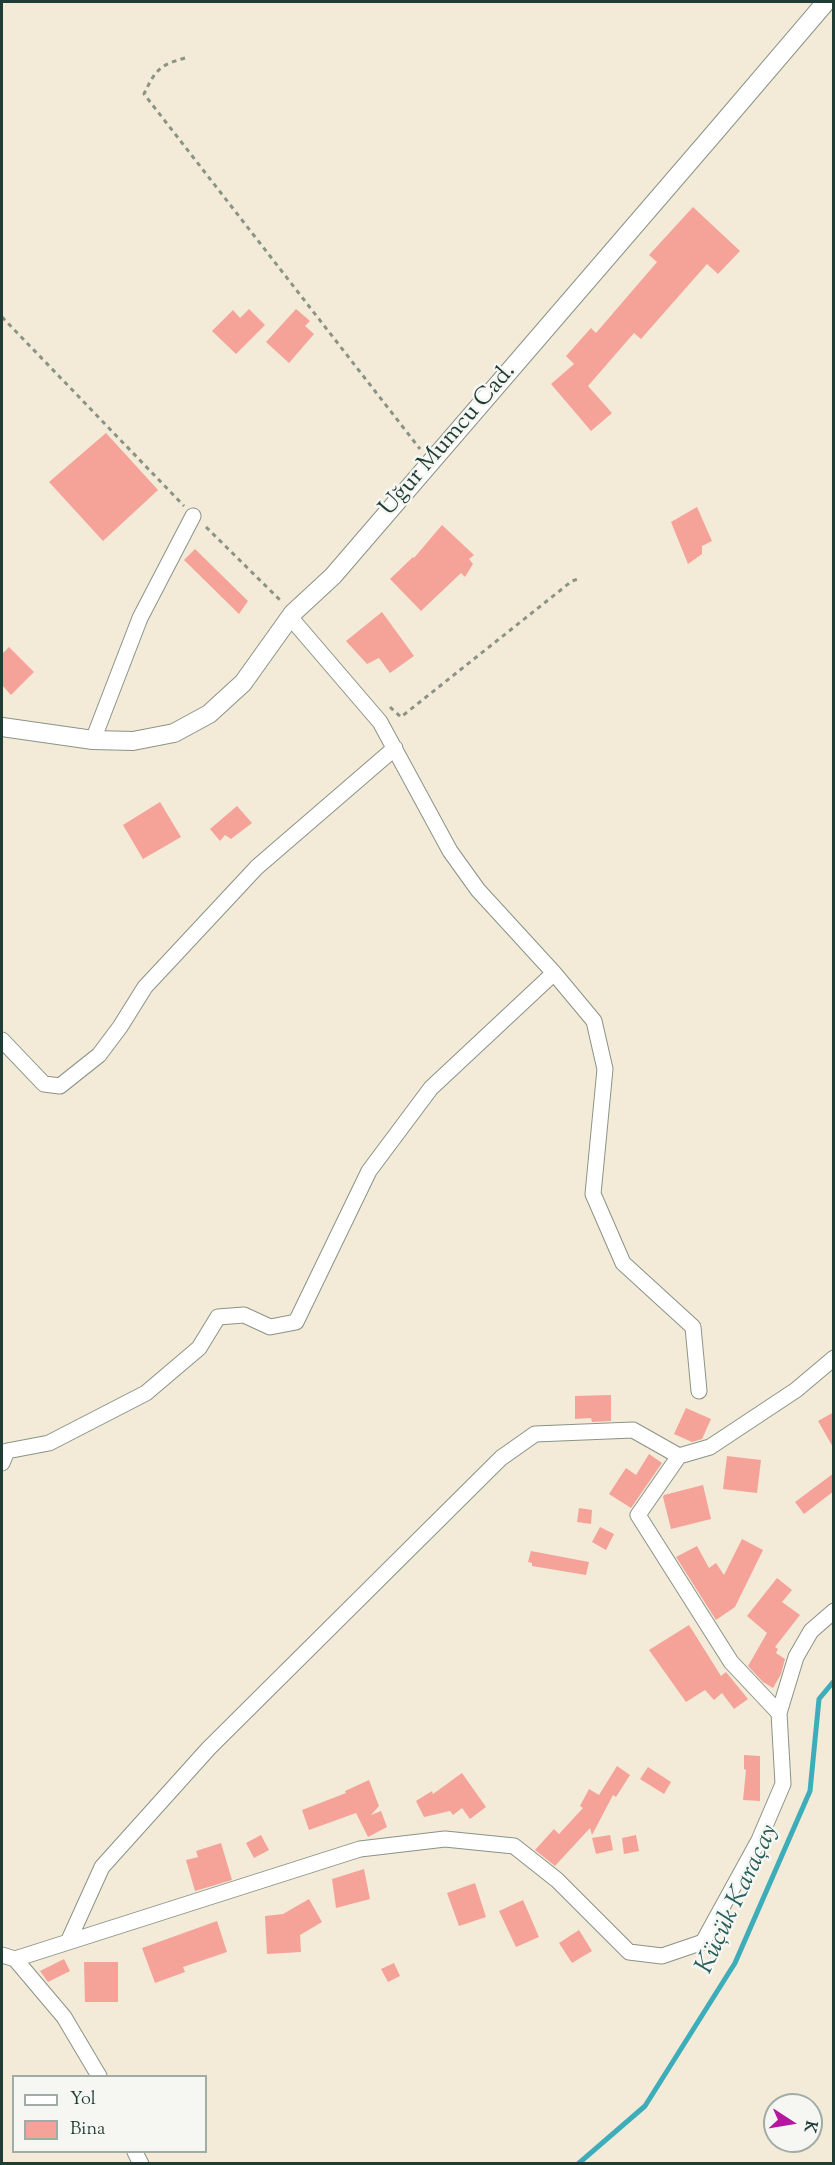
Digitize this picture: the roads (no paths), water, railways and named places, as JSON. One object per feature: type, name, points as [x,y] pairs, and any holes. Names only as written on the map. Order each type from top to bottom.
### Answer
[{"type":"street","name":"Uğur Mumcu Cad.","points":[[2,727],[93,740],[133,741],[174,733],[209,714],[243,683],[292,615],[333,576],[826,2]]},
{"type":"street","points":[[93,740],[140,618],[194,516]]},
{"type":"street","points":[[292,615],[380,722],[450,851],[478,890],[554,973],[594,1021],[605,1068],[593,1194],[623,1263],[693,1327],[699,1391]]},
{"type":"street","points":[[2,1040],[44,1084],[60,1086],[99,1055],[145,987],[257,867],[395,748]]},
{"type":"street","points":[[2,1463],[7,1451],[49,1443],[146,1393],[199,1348],[218,1317],[244,1315],[270,1327],[296,1322],[369,1171],[431,1088],[554,973]]},
{"type":"street","points":[[779,1713],[731,1662],[638,1515],[679,1456],[710,1447],[796,1390],[834,1358]]},
{"type":"street","points":[[68,1942],[102,1867],[209,1748],[501,1458],[535,1434],[633,1430],[679,1456]]},
{"type":"street","points":[[98,2075],[64,2017],[8,1957],[68,1942],[360,1849],[445,1839],[514,1846],[557,1880],[629,1952],[662,1956],[703,1942],[759,1840],[783,1784],[779,1713],[796,1657],[811,1631],[834,1611]]},
{"type":"waterway","name":"Küçük Karaçay","points":[[578,2164],[645,2106],[735,1963],[810,1791],[819,1699],[834,1681]]}]
